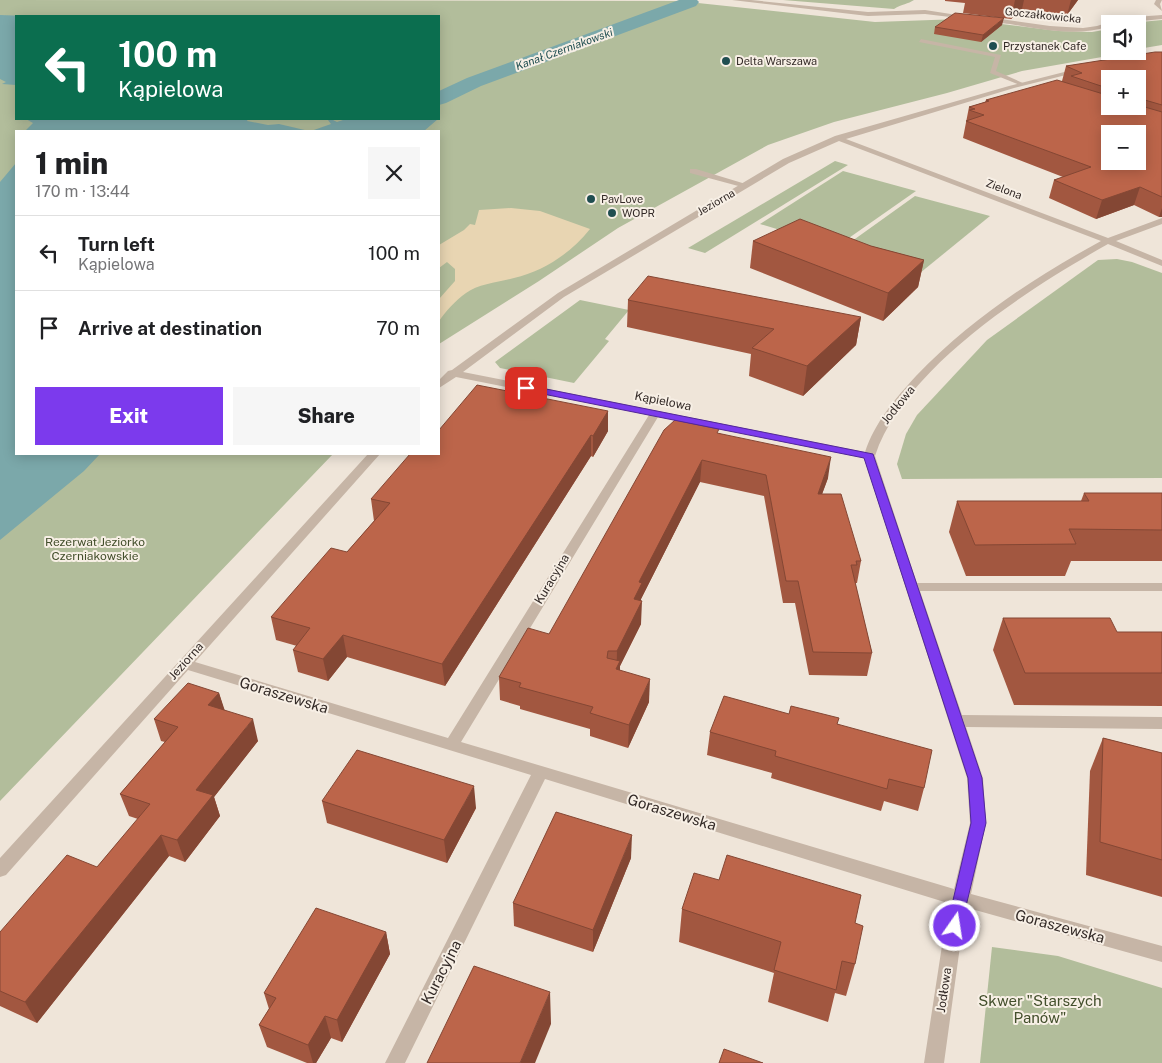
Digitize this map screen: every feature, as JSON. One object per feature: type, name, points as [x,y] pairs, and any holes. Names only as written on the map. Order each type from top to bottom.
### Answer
[{"type":"street","points":[[735,0],[868,14],[925,12],[970,17]]},
{"type":"street","points":[[1159,0],[1158,4],[1162,9]]},
{"type":"street","name":"Goczałkowicka","points":[[1146,18],[1162,17]]},
{"type":"street","name":"Goczałkowicka","points":[[980,18],[1070,29],[1090,30],[1101,28]]},
{"type":"street","points":[[921,41],[999,56],[992,72],[1044,89]]},
{"type":"street","name":"Jeziorna","points":[[440,384],[452,373],[561,295],[786,161],[838,138],[1024,84],[1084,70]]},
{"type":"street","name":"Zielona","points":[[838,138],[1162,263]]},
{"type":"street","points":[[693,171],[745,185]]},
{"type":"street","points":[[1108,241],[1162,220]]},
{"type":"street","name":"Jodłowa","points":[[934,1063],[952,939],[978,823],[975,778],[869,456],[874,440],[884,420],[944,352],[999,307],[1036,281],[1108,241]]},
{"type":"street","name":"Kąpielowa","points":[[452,373],[869,456]]},
{"type":"street","name":"Kuracyjna","points":[[451,745],[655,414]]},
{"type":"street","name":"Jeziorna","points":[[0,870],[373,455]]},
{"type":"street","points":[[911,587],[1162,587]]},
{"type":"street","name":"Goraszewska","points":[[184,664],[961,899],[1162,954]]},
{"type":"street","points":[[956,721],[1162,723]]},
{"type":"street","name":"Kuracyjna","points":[[395,1063],[540,773]]},
{"type":"green space","name":"Rezerwat Jeziorko Czerniakowskie","points":[[0,0],[683,1],[467,81],[481,84],[698,3],[875,22],[960,19],[1058,31],[1101,30],[1101,57],[1022,71],[947,93],[834,122],[768,145],[618,228],[539,281],[440,343],[440,130],[15,130],[15,455],[332,455],[0,801]]},
{"type":"green space","points":[[783,0],[914,0],[894,9]]},
{"type":"green space","points":[[1162,20],[1162,45],[1146,48],[1146,22]]},
{"type":"green space","points":[[835,161],[848,165],[705,253],[688,248]]},
{"type":"green space","points":[[843,171],[916,191],[836,247],[760,224]]},
{"type":"green space","points":[[915,196],[990,216],[920,273],[841,249]]},
{"type":"green space","points":[[1117,259],[1132,262],[1162,273],[1162,478],[902,479],[897,464],[906,434],[917,415],[987,340],[1098,260]]},
{"type":"green space","points":[[580,300],[629,310],[605,339],[609,341],[574,383],[500,368],[495,362]]},
{"type":"green space","name":"Skwer \"Starszych Panów\"","points":[[992,947],[1058,956],[1162,988],[1162,1063],[980,1063]]},
{"type":"sand","points":[[511,208],[540,211],[590,229],[566,253],[546,266],[525,275],[483,285],[471,290],[454,303],[440,320],[440,298],[455,281],[455,269],[447,262],[440,267],[440,244],[464,230],[470,224],[475,225],[479,210]]},
{"type":"water","points":[[0,15],[15,16],[15,85],[2,84],[6,82],[0,79]]},
{"type":"water","points":[[28,120],[248,120],[305,130],[26,130],[33,123]]},
{"type":"water","points":[[328,120],[337,122],[343,120],[437,120],[425,130],[314,130],[331,124]]},
{"type":"water","points":[[15,164],[15,455],[99,455],[84,471],[0,540],[0,182]]},
{"type":"building","points":[[955,13],[1004,18],[983,35],[935,27]]},
{"type":"building","points":[[1162,52],[1162,105],[1146,100],[1146,70],[1101,70],[1101,86],[1071,76],[1082,73],[1066,66],[1104,60],[1146,60],[1146,53]]},
{"type":"building","points":[[1057,80],[1101,93],[1101,115],[1146,115],[1146,107],[1162,112],[1162,197],[1140,187],[1102,200],[1054,180],[1091,167],[966,121],[984,115],[969,110],[975,109],[969,107],[989,101],[986,100]]},
{"type":"building","points":[[800,219],[871,246],[924,260],[888,293],[753,241]]},
{"type":"building","points":[[648,276],[861,317],[807,366],[752,348],[774,329],[628,300]]},
{"type":"building","points":[[477,385],[608,411],[442,664],[343,635],[323,659],[293,650],[310,628],[271,617],[331,548],[347,552],[390,503],[371,499],[409,455],[440,455],[440,429]]},
{"type":"building","points":[[675,420],[719,429],[717,433],[831,457],[818,494],[841,494],[861,561],[856,561],[857,565],[851,565],[872,653],[813,652],[798,581],[786,581],[766,475],[702,460],[639,582],[642,583],[634,599],[642,601],[617,651],[608,651],[607,658],[620,661],[616,669],[650,679],[629,725],[590,713],[593,707],[519,687],[521,683],[499,677],[528,628],[549,634],[664,430]]},
{"type":"building","points":[[1084,493],[1162,493],[1162,530],[1069,529],[1076,544],[975,545],[957,501],[1089,501]]},
{"type":"building","points":[[1003,618],[1110,618],[1117,632],[1162,632],[1162,673],[1025,673]]},
{"type":"building","points":[[188,683],[219,693],[208,705],[253,719],[196,790],[213,795],[177,840],[161,835],[25,1002],[0,991],[0,932],[67,855],[97,867],[150,804],[120,794],[178,727],[154,719]]},
{"type":"building","points":[[724,696],[789,714],[791,706],[839,718],[837,724],[932,750],[924,788],[889,779],[887,789],[775,756],[776,751],[710,732]]},
{"type":"building","points":[[1103,738],[1162,753],[1162,860],[1100,842]]},
{"type":"building","points":[[357,750],[474,786],[444,840],[322,801]]},
{"type":"building","points":[[556,812],[632,835],[593,930],[513,903]]},
{"type":"building","points":[[727,855],[861,895],[855,923],[863,926],[855,964],[842,961],[836,990],[774,970],[781,942],[682,909],[694,873],[719,880]]},
{"type":"building","points":[[316,908],[386,932],[337,1020],[325,1016],[308,1045],[259,1025],[276,998],[264,993]]},
{"type":"building","points":[[474,966],[550,992],[520,1063],[427,1063]]},
{"type":"building","points":[[724,1049],[763,1063],[719,1063]]},
{"type":"waterway","name":"Kanał Czerniakowski","points":[[440,99],[474,82],[690,2]]},
{"type":"place","name":"Przystanek Cafe","points":[[993,46]]},
{"type":"place","name":"Delta Warszawa","points":[[726,61]]},
{"type":"place","name":"PavLove","points":[[591,199]]},
{"type":"place","name":"WOPR","points":[[612,213]]},
{"type":"route","points":[[526,388],[869,456],[975,778],[978,823],[955,926]]}]
